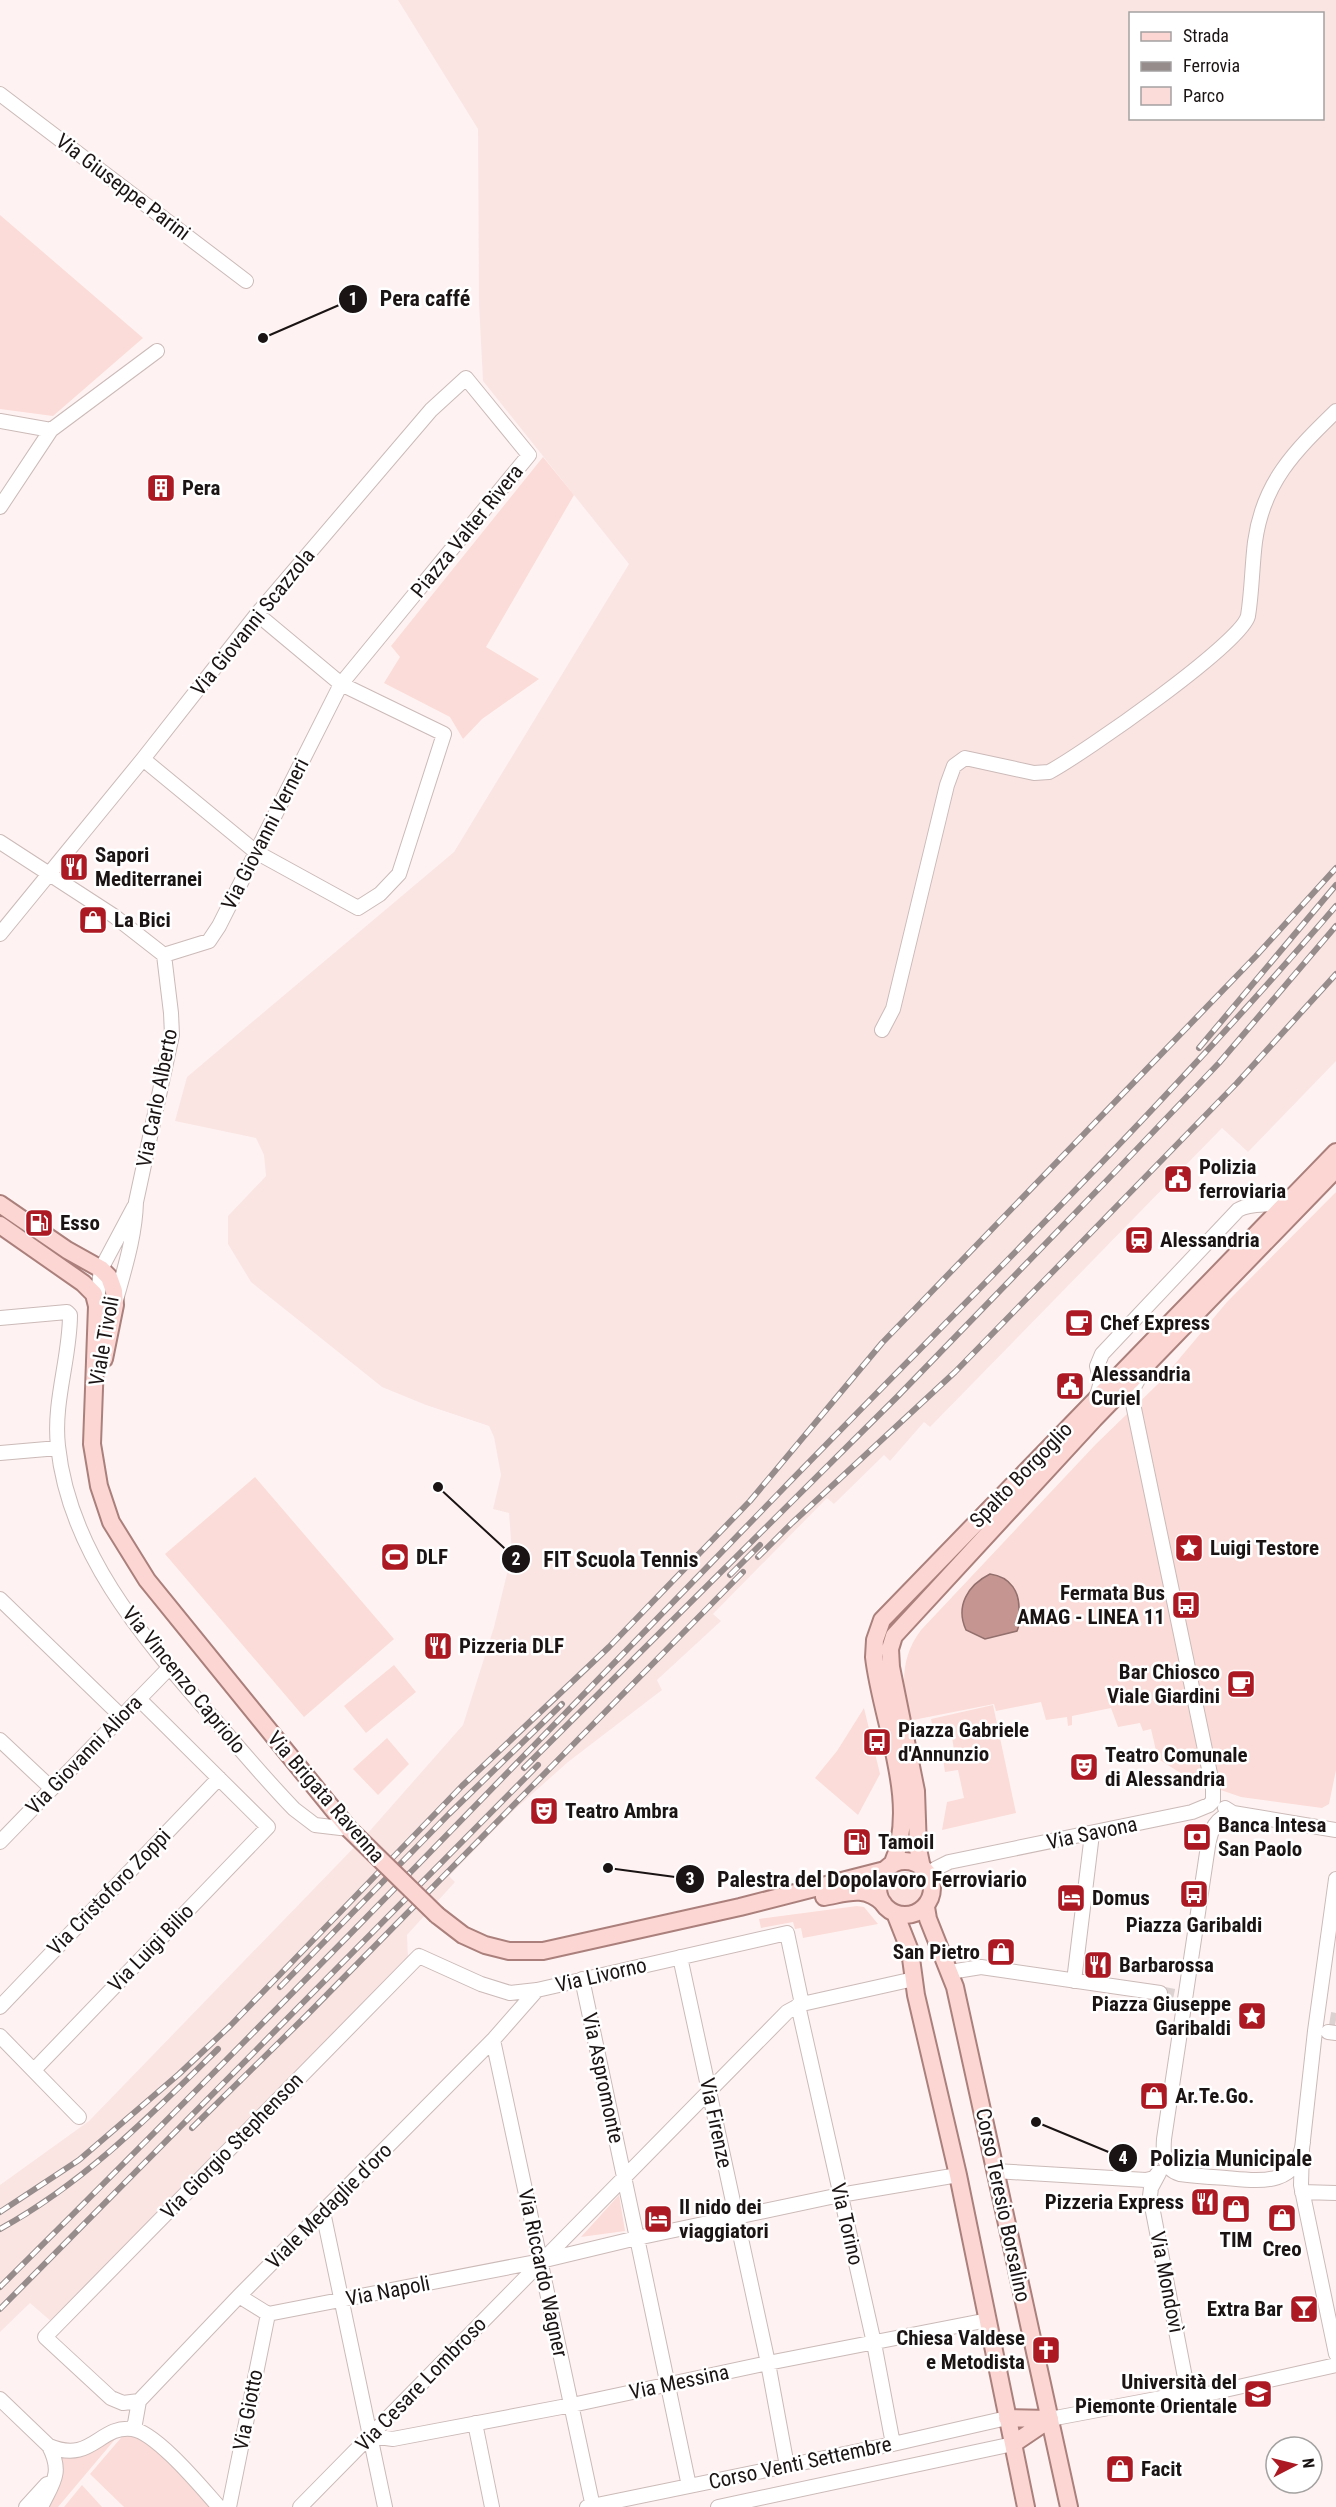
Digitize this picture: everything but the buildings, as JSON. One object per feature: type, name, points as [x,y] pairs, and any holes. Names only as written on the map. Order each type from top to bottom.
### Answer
[{"type":"main road","name":"Spalto Borgoglio","points":[[888,1867],[898,1844],[901,1806],[895,1758],[874,1657],[875,1640],[880,1623],[897,1602],[1336,1152]]},
{"type":"main road","name":"Spalto Borgoglio","points":[[926,1874],[918,1850],[918,1807],[915,1781],[891,1667],[890,1648],[894,1636],[1094,1419],[1336,1169]]},
{"type":"main road","name":"Viale Tivoli","points":[[0,1204],[68,1250],[101,1269],[111,1284],[115,1305],[95,1396]]},
{"type":"main road","name":"Viale Tivoli","points":[[0,1225],[88,1287],[94,1294],[97,1306],[95,1396]]},
{"type":"main road","name":"Via Brigata Ravenna","points":[[95,1396],[92,1427],[96,1471],[107,1511],[125,1547],[147,1580],[349,1829],[451,1927],[477,1942],[509,1951],[535,1951],[567,1946],[740,1907],[888,1867]]},
{"type":"main road","points":[[907,1862],[926,1874],[931,1896],[926,1906],[914,1914],[889,1908],[878,1890],[879,1883],[888,1867],[907,1862]]},
{"type":"main road","name":"Via Brigata Ravenna","points":[[740,1907],[860,1891],[871,1893],[889,1908]]},
{"type":"main road","name":"Corso Teresio Borsalino","points":[[926,1906],[928,1919],[950,1972],[1069,2507]]},
{"type":"main road","name":"Corso Teresio Borsalino","points":[[889,1908],[908,1943],[1026,2507]]},
{"type":"main road","points":[[1007,2418],[1050,2419]]},
{"type":"main road","points":[[1012,2444],[1050,2419]]},
{"type":"street","name":"Via Giuseppe Parini","points":[[0,93],[246,280]]},
{"type":"street","points":[[0,507],[51,430],[157,351]]},
{"type":"street","name":"Via Giovanni Scazzola","points":[[0,934],[143,759],[257,614],[430,410],[466,378]]},
{"type":"street","name":"Piazza Valter Rivera","points":[[341,684],[529,455],[466,378]]},
{"type":"street","points":[[882,1030],[893,1009],[947,785],[954,765],[965,758],[1034,773],[1049,772],[1199,667],[1236,635],[1247,622],[1255,542],[1268,493],[1277,475],[1290,458],[1336,411]]},
{"type":"street","points":[[0,421],[51,430]]},
{"type":"street","points":[[143,759],[256,852],[358,908],[380,894],[399,874],[444,734],[341,684],[257,614]]},
{"type":"street","name":"Via Giovanni Verneri","points":[[164,955],[209,941],[341,684]]},
{"type":"street","points":[[0,842],[114,916],[164,955]]},
{"type":"street","name":"Via Carlo Alberto","points":[[136,1202],[171,1044],[171,1013],[164,955]]},
{"type":"street","points":[[1096,1399],[1101,1382],[1097,1366],[1102,1354],[1195,1250],[1245,1206],[1277,1205],[1288,1201]]},
{"type":"street","points":[[97,1306],[97,1287],[101,1269],[136,1202]]},
{"type":"street","points":[[115,1305],[135,1227],[136,1202]]},
{"type":"street","points":[[1259,1206],[1275,1213],[1277,1223],[1271,1236]]},
{"type":"street","points":[[68,1250],[81,1256],[96,1257],[103,1254],[116,1241]]},
{"type":"street","name":"Via Vincenzo Capriolo","points":[[0,1318],[63,1312],[70,1315],[70,1332],[60,1392],[58,1448],[70,1502],[92,1556],[126,1611],[169,1668],[300,1815],[317,1825],[349,1829]]},
{"type":"street","points":[[1160,1350],[1135,1383],[1132,1396],[1213,1788],[1214,1799],[1211,1804],[1192,1812]]},
{"type":"street","points":[[0,1453],[58,1448]]},
{"type":"street","points":[[0,1599],[122,1717]]},
{"type":"street","name":"Via Giovanni Aliora","points":[[0,1842],[169,1668]]},
{"type":"street","name":"Via Vincenzo Capriolo","points":[[139,1699],[268,1827]]},
{"type":"street","points":[[0,1740],[51,1788]]},
{"type":"street","name":"Via Cristoforo Zoppi","points":[[0,2007],[219,1778]]},
{"type":"street","points":[[1213,1788],[1224,1807],[1233,1812],[1336,1830]]},
{"type":"street","points":[[1192,1812],[1202,1813],[1207,1819],[1208,1846]]},
{"type":"street","name":"Via Savona","points":[[926,1874],[949,1862],[1192,1812]]},
{"type":"street","points":[[995,2171],[1142,2180],[1152,2179],[1159,2173],[1208,1846],[1214,1824],[1221,1817],[1233,1812]]},
{"type":"street","points":[[1318,1827],[1336,1821]]},
{"type":"street","name":"Via Luigi Bilio","points":[[34,2070],[268,1827]]},
{"type":"street","points":[[1074,1980],[1092,1834]]},
{"type":"street","points":[[1259,2181],[1277,2178],[1291,2170],[1299,2157],[1303,2142],[1328,2026],[1336,1879]]},
{"type":"street","name":"Via Livorno","points":[[419,1956],[481,1984],[510,1993],[537,1990],[787,1933],[800,2004]]},
{"type":"street","name":"Via Giorgio Stephenson","points":[[139,2401],[123,2403],[111,2398],[45,2337],[419,1956]]},
{"type":"street","name":"Via Firenze","points":[[680,1957],[768,2362],[787,2466]]},
{"type":"street","points":[[950,1972],[981,1967],[1167,1995],[1181,2000],[1181,2025]]},
{"type":"street","name":"Via Aspromonte","points":[[582,1979],[637,2238]]},
{"type":"street","points":[[624,2176],[787,2012],[800,2004],[914,1979]]},
{"type":"street","name":"Viale Medaglie d'oro","points":[[139,2401],[239,2296],[493,2040],[537,1990]]},
{"type":"street","name":"Via Torino","points":[[800,2004],[874,2343],[893,2444]]},
{"type":"street","points":[[0,2036],[79,2117]]},
{"type":"street","name":"Via Riccardo Wagner","points":[[493,2040],[572,2405],[591,2507]]},
{"type":"street","points":[[1164,2139],[1165,2162],[1176,2173],[1289,2185],[1300,2196],[1304,2207]]},
{"type":"street","points":[[1303,2142],[1304,2207],[1336,2354]]},
{"type":"street","name":"Via Mondovì","points":[[1159,2173],[1150,2194],[1188,2393]]},
{"type":"street","points":[[689,2486],[637,2238],[840,2195],[958,2175]]},
{"type":"street","name":"Via Cesare Lombroso","points":[[300,2507],[624,2176]]},
{"type":"street","points":[[1302,2192],[1336,2193]]},
{"type":"street","points":[[323,2212],[385,2507]]},
{"type":"street","name":"Via Napoli","points":[[268,2314],[541,2261],[637,2238]]},
{"type":"street","points":[[239,2296],[268,2314]]},
{"type":"street","name":"Via Giotto","points":[[229,2507],[268,2314]]},
{"type":"street","name":"Via Messina","points":[[370,2436],[393,2439],[572,2405],[768,2362],[988,2320]]},
{"type":"street","points":[[1050,2419],[1188,2393],[1194,2397],[1336,2365]]},
{"type":"street","points":[[0,2399],[49,2446],[55,2460],[56,2475],[41,2507]]},
{"type":"street","points":[[134,2429],[139,2401]]},
{"type":"street","name":"Corso Venti Settembre","points":[[591,2507],[1007,2418]]},
{"type":"street","points":[[475,2423],[492,2507]]},
{"type":"street","points":[[49,2446],[66,2452],[79,2451],[107,2435],[121,2430],[134,2429],[161,2446],[219,2507]]},
{"type":"street","points":[[926,2437],[938,2437],[942,2440],[943,2455],[936,2459]]},
{"type":"street","name":"Corso Venti Settembre","points":[[718,2507],[1012,2444]]},
{"type":"street","points":[[26,2507],[50,2481],[55,2471],[55,2460]]},
{"type":"shaded area","points":[[398,0],[1336,0],[1336,1061],[1248,1152],[1222,1128],[930,1427],[924,1422],[890,1461],[884,1455],[834,1504],[827,1498],[713,1614],[721,1621],[657,1680],[662,1690],[568,1762],[513,1811],[449,1876],[455,1882],[407,1935],[408,1957],[53,2323],[30,2303],[0,2332],[0,2185],[89,2121],[367,1834],[463,1725],[494,1627],[512,1553],[509,1513],[493,1509],[501,1475],[494,1437],[489,1426],[426,1405],[382,1387],[251,1282],[228,1244],[228,1216],[266,1176],[264,1155],[256,1138],[175,1121],[187,1077],[454,852],[629,564],[483,381],[479,304],[478,129]]},
{"type":"shaded area","points":[[990,1574],[1004,1578],[1016,1592],[1019,1624],[1017,1631],[985,1639],[966,1630],[962,1613],[970,1590]]},
{"type":"green space","points":[[0,215],[143,338],[53,416],[0,409]]},
{"type":"green space","points":[[543,457],[574,495],[486,647],[539,679],[482,719],[463,739],[450,717],[384,683],[400,657],[391,646]]},
{"type":"green space","points":[[1336,1192],[1336,1770],[1329,1804],[1322,1808],[1241,1797],[1192,1780],[1158,1759],[1151,1729],[1143,1731],[1140,1723],[1118,1727],[1111,1708],[1072,1716],[1072,1725],[1068,1726],[1067,1717],[1046,1720],[1041,1702],[996,1711],[994,1704],[908,1721],[904,1674],[909,1652],[921,1630],[1096,1444],[1158,1384],[1227,1302]]},
{"type":"green space","points":[[255,1477],[394,1639],[304,1717],[165,1554]]},
{"type":"green space","points":[[394,1665],[416,1692],[366,1733],[344,1706]]},
{"type":"green space","points":[[993,1705],[1016,1813],[942,1830],[947,1802],[964,1798],[958,1770],[945,1772],[943,1759],[955,1757],[951,1730],[934,1732],[931,1719]]},
{"type":"green space","points":[[864,1708],[880,1774],[858,1815],[815,1778],[837,1751]]},
{"type":"green space","points":[[387,1738],[409,1764],[378,1795],[353,1769]]},
{"type":"green space","points":[[905,1872],[917,1877],[922,1889],[917,1901],[905,1906],[893,1901],[888,1889],[893,1877]]},
{"type":"green space","points":[[864,1907],[878,1924],[803,1938],[801,1928],[795,1929],[793,1922],[761,1928],[759,1919]]},
{"type":"green space","points":[[619,2195],[625,2231],[581,2237]]},
{"type":"green space","points":[[122,2431],[58,2507],[42,2507],[59,2451]]},
{"type":"green space","points":[[126,2432],[141,2434],[215,2507],[124,2507],[90,2474]]},
{"type":"green space","points":[[82,2485],[102,2507],[64,2507]]},
{"type":"tunnel","points":[[1160,1993],[1174,1996]]},
{"type":"tunnel","points":[[1330,2019],[1336,2020]]},
{"type":"railway","points":[[0,2212],[79,2160],[179,2074],[231,2025],[462,1786],[609,1647],[750,1501],[882,1343],[1256,956],[1336,868]]},
{"type":"railway","points":[[1199,1048],[1336,885]]},
{"type":"railway","points":[[0,2287],[294,1992],[1062,1204],[1201,1057],[1336,906]]},
{"type":"railway","points":[[524,1768],[897,1397],[1115,1172],[1219,1063],[1336,926]]},
{"type":"railway","points":[[758,1557],[955,1372],[1237,1083],[1336,974]]},
{"type":"railway","points":[[730,1575],[760,1545]]},
{"type":"railway","points":[[192,2128],[306,2016],[743,1572]]},
{"type":"railway","points":[[280,1987],[449,1814],[562,1704]]},
{"type":"railway","points":[[0,2309],[538,1765]]},
{"type":"railway","points":[[0,2229],[60,2191],[115,2147],[218,2049]]},
{"type":"place","name":"Pera caffé","points":[[263,338]]},
{"type":"place","name":"Pera","points":[[161,488]]},
{"type":"place","name":"Sapori Mediterranei","points":[[74,867]]},
{"type":"place","name":"La Bici","points":[[93,920]]},
{"type":"place","name":"Polizia ferroviaria","points":[[1178,1179]]},
{"type":"place","name":"Esso","points":[[39,1223]]},
{"type":"place","name":"Alessandria","points":[[1139,1240]]},
{"type":"place","name":"Chef Express","points":[[1079,1323]]},
{"type":"place","name":"Alessandria Curiel","points":[[1070,1386]]},
{"type":"place","name":"FIT Scuola Tennis","points":[[438,1487]]},
{"type":"place","name":"Luigi Testore","points":[[1189,1548]]},
{"type":"place","name":"DLF","points":[[395,1557]]},
{"type":"place","name":"Fermata Bus AMAG - LINEA 11","points":[[1186,1605]]},
{"type":"place","name":"Pizzeria DLF","points":[[438,1646]]},
{"type":"place","name":"Bar Chiosco Viale Giardini","points":[[1241,1684]]},
{"type":"place","name":"Piazza Gabriele d'Annunzio","points":[[877,1742]]},
{"type":"place","name":"Teatro Comunale di Alessandria","points":[[1084,1767]]},
{"type":"place","name":"Teatro Ambra","points":[[544,1811]]},
{"type":"place","name":"Banca Intesa San Paolo","points":[[1197,1837]]},
{"type":"place","name":"Tamoil","points":[[857,1842]]},
{"type":"place","name":"Palestra del Dopolavoro Ferroviario","points":[[608,1868]]},
{"type":"place","name":"Piazza Garibaldi","points":[[1194,1894]]},
{"type":"place","name":"Domus","points":[[1071,1898]]},
{"type":"place","name":"San Pietro","points":[[1001,1952]]},
{"type":"place","name":"Barbarossa","points":[[1098,1965]]},
{"type":"place","name":"Piazza Giuseppe Garibaldi","points":[[1252,2016]]},
{"type":"place","name":"Ar.Te.Go.","points":[[1154,2096]]},
{"type":"place","name":"Polizia Municipale","points":[[1036,2122]]},
{"type":"place","name":"Pizzeria Express","points":[[1205,2202]]},
{"type":"place","name":"TIM","points":[[1236,2209]]},
{"type":"place","name":"Creo","points":[[1282,2218]]},
{"type":"place","name":"Il nido dei viaggiatori","points":[[658,2219]]},
{"type":"place","name":"Extra Bar","points":[[1304,2309]]},
{"type":"place","name":"Chiesa Valdese e Metodista","points":[[1046,2350]]},
{"type":"place","name":"Università del Piemonte Orientale","points":[[1258,2394]]},
{"type":"place","name":"Facit","points":[[1120,2469]]}]
